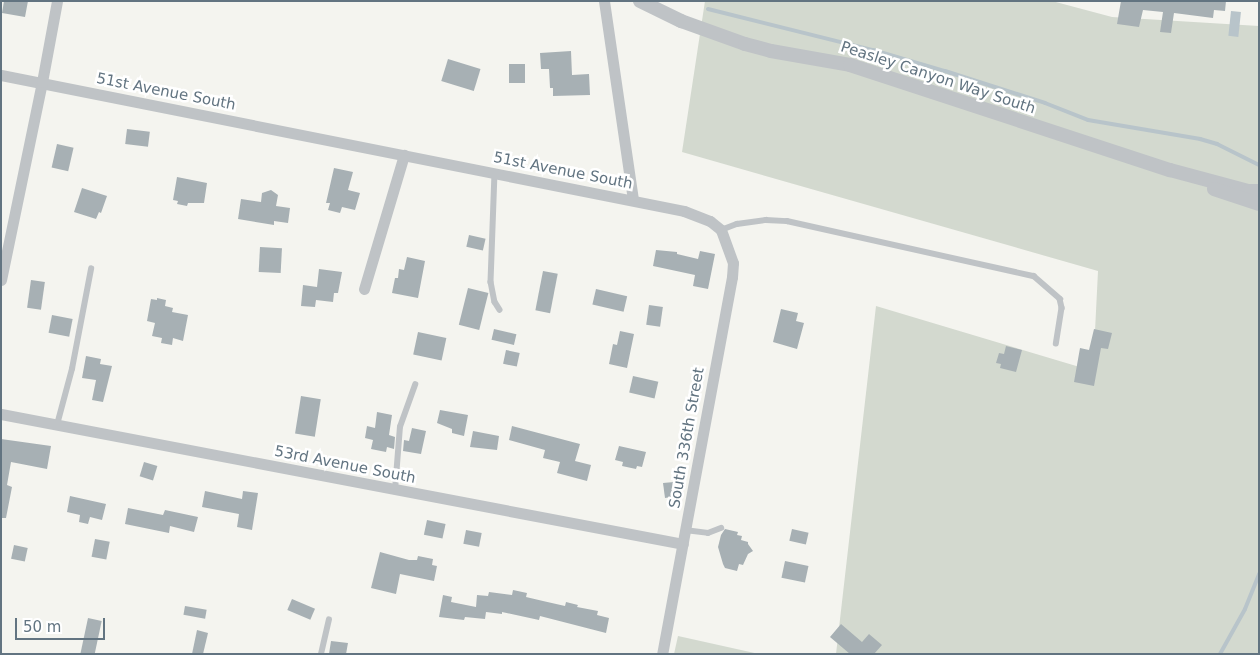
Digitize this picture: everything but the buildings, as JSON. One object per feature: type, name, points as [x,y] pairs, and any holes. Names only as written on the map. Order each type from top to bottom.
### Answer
[{"type":"street","points":[[1,280],[57,1]]},
{"type":"street","points":[[604,1],[633,200]]},
{"type":"street","name":"Peasley Canyon Way South","points":[[640,1],[681,21],[745,44],[771,51],[850,65],[1170,170],[1248,191],[1259,191]]},
{"type":"street","name":"51st Avenue South","points":[[1,75],[633,200],[696,215],[710,221],[721,230]]},
{"type":"street","points":[[364,289],[404,155]]},
{"type":"street","name":"Peasley Canyon Way South","points":[[1170,170],[1234,198],[1259,204]]},
{"type":"street","name":"South 336th Street","points":[[662,654],[733,263],[721,230]]},
{"type":"street","name":"53rd Avenue South","points":[[1,414],[683,544]]},
{"type":"lane","points":[[495,173],[491,282],[495,302],[500,310]]},
{"type":"lane","points":[[721,230],[737,224],[766,220],[786,221],[1034,276],[1060,299],[1062,308],[1056,344]]},
{"type":"lane","points":[[57,425],[72,369],[90,269]]},
{"type":"lane","points":[[395,490],[400,427],[415,385]]},
{"type":"lane","points":[[685,530],[708,533],[721,528]]},
{"type":"lane","points":[[320,654],[329,620]]},
{"type":"shaded area","points":[[705,1],[1052,1],[1112,17],[1259,26],[1259,654],[836,654],[876,306],[1093,371],[1098,271],[682,152]]},
{"type":"shaded area","points":[[1231,11],[1241,12],[1238,37],[1228,36]]},
{"type":"shaded area","points":[[678,636],[759,654],[674,654]]},
{"type":"waterway","points":[[708,9],[873,50],[945,71],[1045,103],[1088,120],[1200,139],[1217,144],[1259,165]]},
{"type":"waterway","points":[[1220,654],[1245,609],[1259,574]]}]
